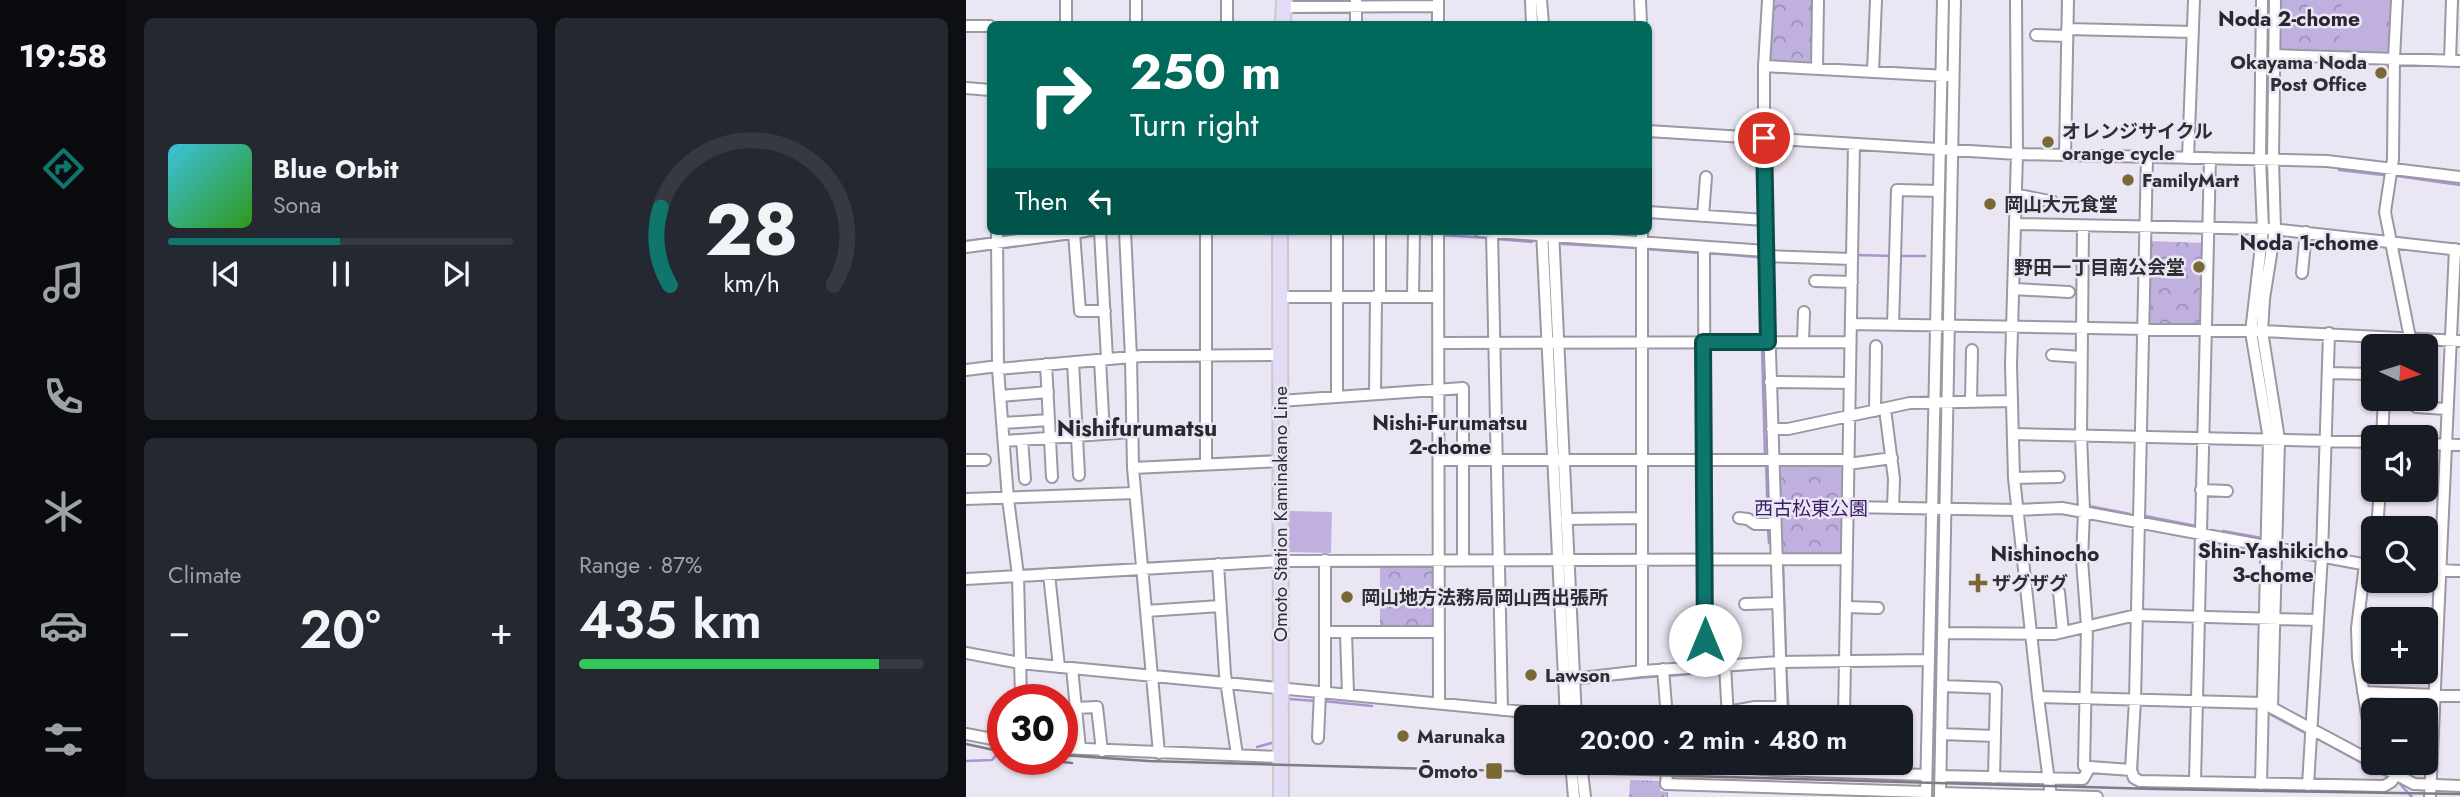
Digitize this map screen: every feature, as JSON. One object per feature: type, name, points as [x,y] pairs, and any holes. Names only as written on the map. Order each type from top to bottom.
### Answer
[{"type":"main road","name":"Omoto Station Kaminakano Line","points":[[1280,235],[1281,797]]},
{"type":"street","points":[[1066,0],[1066,21]]},
{"type":"street","points":[[1136,0],[1136,21]]},
{"type":"street","points":[[1227,0],[1227,21]]},
{"type":"street","points":[[1531,0],[1532,21]]},
{"type":"street","points":[[1541,0],[1543,21]]},
{"type":"street","points":[[1640,0],[1641,21]]},
{"type":"street","points":[[1768,0],[1764,66],[1764,342],[1770,382],[1772,429],[1768,460],[1771,524],[1776,559],[1782,705]]},
{"type":"street","points":[[1817,69],[1818,0]]},
{"type":"street","points":[[1873,72],[1876,0]]},
{"type":"street","points":[[1943,0],[1941,75],[1946,150],[1949,326],[1940,795],[2097,797]]},
{"type":"street","points":[[1667,775],[1666,784],[1790,792],[1926,794],[1939,191],[1953,76],[1955,0]]},
{"type":"street","points":[[2016,0],[2017,154],[2012,327],[2014,478],[2051,797]]},
{"type":"street","points":[[2065,155],[2068,0]]},
{"type":"street","points":[[2188,158],[2194,0]]},
{"type":"street","points":[[2261,784],[2268,706],[2274,439],[2257,332],[2264,299],[2269,229],[2262,0]]},
{"type":"street","points":[[2266,160],[2275,0]]},
{"type":"street","points":[[2397,0],[2391,167],[2385,212],[2409,334]]},
{"type":"street","points":[[2274,55],[2455,61],[2452,0]]},
{"type":"street","points":[[1356,3],[1356,21]]},
{"type":"street","points":[[1284,4],[1438,3],[1438,21]]},
{"type":"street","points":[[966,26],[987,26]]},
{"type":"street","points":[[2036,35],[2067,32],[2193,32]]},
{"type":"street","points":[[1764,66],[1953,76]]},
{"type":"street","points":[[966,88],[987,90]]},
{"type":"street","points":[[1652,131],[2017,154],[2210,158],[2391,167],[2460,177]]},
{"type":"street","points":[[1844,705],[1854,144]]},
{"type":"street","points":[[2147,157],[2131,770],[2134,778],[2139,781],[2384,786],[2396,775]]},
{"type":"street","points":[[2195,782],[2210,158]]},
{"type":"street","points":[[1703,216],[1706,177]]},
{"type":"street","points":[[1893,325],[1897,190],[1939,191]]},
{"type":"street","points":[[2016,195],[2052,201]]},
{"type":"street","points":[[1652,212],[1765,220]]},
{"type":"street","points":[[2015,224],[2269,229],[2457,249],[2455,341],[2444,444],[2430,791]]},
{"type":"street","points":[[2083,226],[2080,328],[2084,511],[2082,560],[2087,626],[2084,766],[2087,769]]},
{"type":"street","points":[[2302,273],[2306,233]]},
{"type":"street","points":[[966,247],[997,237],[1071,235],[1080,311],[1105,311]]},
{"type":"street","points":[[1100,235],[1105,311],[1104,434]]},
{"type":"street","points":[[1126,235],[1133,468],[1158,753]]},
{"type":"street","points":[[1206,235],[1206,464]]},
{"type":"street","points":[[1337,235],[1337,397]]},
{"type":"street","points":[[1375,394],[1380,235]]},
{"type":"street","points":[[1413,297],[1414,235]]},
{"type":"street","points":[[1438,235],[1439,702]]},
{"type":"street","points":[[1502,710],[1492,236],[1511,235]]},
{"type":"street","points":[[1548,235],[1546,341],[1566,519],[1563,559],[1573,679],[1572,705]]},
{"type":"street","points":[[1548,235],[1559,341],[1558,459],[1570,705]]},
{"type":"street","points":[[1567,235],[1704,251],[1852,258]]},
{"type":"street","points":[[997,237],[998,368],[1008,499],[1018,575],[1020,684]]},
{"type":"street","points":[[1642,243],[1642,671]]},
{"type":"street","points":[[1704,251],[1705,667]]},
{"type":"street","points":[[1815,281],[1852,282]]},
{"type":"street","points":[[2013,289],[2069,292]]},
{"type":"street","points":[[1280,297],[1438,297]]},
{"type":"street","points":[[1803,342],[1804,312]]},
{"type":"street","points":[[1851,324],[2329,333],[2361,338]]},
{"type":"street","points":[[2308,785],[2322,555],[2329,333]]},
{"type":"street","points":[[1439,343],[1850,342]]},
{"type":"street","points":[[1876,346],[1880,410],[1892,458],[1893,508]]},
{"type":"street","points":[[1971,402],[1972,350]]},
{"type":"street","points":[[966,370],[1131,357],[1280,355]]},
{"type":"street","points":[[2052,355],[2081,357]]},
{"type":"street","points":[[1073,362],[1079,475]]},
{"type":"street","points":[[1046,364],[1052,477]]},
{"type":"street","points":[[2328,373],[2361,374]]},
{"type":"street","points":[[1770,382],[1850,383]]},
{"type":"street","points":[[1280,401],[1463,388],[1463,560]]},
{"type":"street","points":[[1000,396],[1048,392]]},
{"type":"street","points":[[1772,429],[1788,429],[1910,404],[2012,401]]},
{"type":"street","points":[[2438,408],[2446,409]]},
{"type":"street","points":[[1003,423],[1049,420]]},
{"type":"street","points":[[1004,441],[1132,432]]},
{"type":"street","points":[[2013,434],[2361,442]]},
{"type":"street","points":[[1022,440],[1025,479]]},
{"type":"street","points":[[2438,444],[2460,445]]},
{"type":"street","points":[[1439,460],[1848,462],[1892,458]]},
{"type":"street","points":[[966,460],[985,460]]},
{"type":"street","points":[[1133,468],[1280,460]]},
{"type":"street","points":[[2014,478],[2059,477]]},
{"type":"street","points":[[2202,490],[2227,491]]},
{"type":"street","points":[[966,499],[1135,493]]},
{"type":"street","points":[[1847,507],[2017,510],[2062,508],[2361,563]]},
{"type":"street","points":[[1566,519],[1642,518]]},
{"type":"street","points":[[1739,518],[1748,519],[1755,524],[1771,524]]},
{"type":"street","points":[[966,579],[1280,561],[1847,559]]},
{"type":"street","points":[[1318,738],[1326,632],[1325,561]]},
{"type":"street","points":[[1219,564],[1227,682],[1237,755]]},
{"type":"street","points":[[2439,570],[2460,571]]},
{"type":"street","points":[[1049,574],[1059,667]]},
{"type":"street","points":[[2059,592],[2063,632]]},
{"type":"street","points":[[2364,593],[2357,628],[2364,698]]},
{"type":"street","points":[[1745,604],[1778,603]]},
{"type":"street","points":[[1146,611],[1220,606]]},
{"type":"street","points":[[1846,607],[1878,608]]},
{"type":"street","points":[[1943,633],[2032,635],[2063,632],[2136,615],[2317,620]]},
{"type":"street","points":[[1326,632],[1439,632]]},
{"type":"street","points":[[1346,632],[1348,694]]},
{"type":"street","points":[[966,653],[991,660],[1281,688],[1321,697],[1348,694],[1514,711]]},
{"type":"street","points":[[1573,679],[1642,671],[1664,673],[1705,667],[1725,669],[1845,661],[1928,660]]},
{"type":"street","points":[[1072,668],[1073,684]]},
{"type":"street","points":[[1725,669],[1727,705]]},
{"type":"street","points":[[1664,673],[1666,705]]},
{"type":"street","points":[[1942,687],[1996,688],[1994,778]]},
{"type":"street","points":[[2363,692],[2460,696]]},
{"type":"street","points":[[2038,697],[2268,706],[2311,734],[2361,756]]},
{"type":"street","points":[[1078,708],[1097,706],[1102,751]]},
{"type":"street","points":[[1078,733],[1080,749],[1280,757]]},
{"type":"street","points":[[966,734],[987,738]]},
{"type":"street","points":[[1941,734],[1996,736]]},
{"type":"street","points":[[1941,776],[2083,779],[2090,767],[2131,770]]},
{"type":"street","points":[[1913,774],[1926,775]]},
{"type":"street","points":[[1571,775],[1574,797]]},
{"type":"street","points":[[1582,775],[1585,797]]},
{"type":"street","points":[[2399,775],[2430,791],[2460,786]]},
{"type":"green space","points":[[1772,0],[1816,0],[1812,66],[1773,63],[1770,60]]},
{"type":"green space","points":[[2279,0],[2392,0],[2390,50],[2385,53],[2278,50]]},
{"type":"green space","points":[[2342,0],[2387,0],[2385,52],[2339,50]]},
{"type":"green space","points":[[2149,241],[2204,243],[2201,325],[2150,324],[2147,320]]},
{"type":"green space","name":"西古松東公園","points":[[1780,462],[1841,463],[1844,466],[1842,550],[1838,554],[1785,554],[1780,550],[1776,466]]},
{"type":"green space","points":[[1289,511],[1332,512],[1331,553],[1288,552]]},
{"type":"green space","points":[[1380,564],[1431,564],[1434,568],[1435,630],[1380,630]]},
{"type":"green space","points":[[1630,780],[1660,781],[1660,791],[1668,792],[1668,797],[1629,797]]},
{"type":"waterway","points":[[2266,157],[2268,0]]},
{"type":"waterway","points":[[2339,170],[2383,175]]},
{"type":"waterway","points":[[2397,176],[2460,185]]},
{"type":"waterway","points":[[2266,181],[2269,227]]},
{"type":"waterway","points":[[2265,255],[2268,234]]},
{"type":"waterway","points":[[1077,238],[1098,235]]},
{"type":"waterway","points":[[1441,235],[1490,238]]},
{"type":"waterway","points":[[966,241],[991,238]]},
{"type":"waterway","points":[[1002,248],[1070,239]]},
{"type":"waterway","points":[[1497,239],[1532,242]]},
{"type":"waterway","points":[[1562,244],[1638,248]]},
{"type":"waterway","points":[[1645,249],[1701,253]]},
{"type":"waterway","points":[[1708,253],[1757,257],[1760,260],[1762,340]]},
{"type":"waterway","points":[[1856,255],[1893,256]]},
{"type":"waterway","points":[[2388,255],[2397,298]]},
{"type":"waterway","points":[[1898,256],[1925,256]]},
{"type":"waterway","points":[[1762,347],[1765,456]]},
{"type":"waterway","points":[[1766,462],[1768,522]]},
{"type":"waterway","points":[[2089,506],[2130,514]]},
{"type":"waterway","points":[[2145,516],[2196,526]]},
{"type":"waterway","points":[[1768,529],[1769,543]]},
{"type":"waterway","points":[[2223,531],[2262,538]]},
{"type":"waterway","points":[[1783,566],[1786,658]]},
{"type":"waterway","points":[[1786,665],[1788,705]]},
{"type":"waterway","points":[[1730,671],[1745,670]]},
{"type":"waterway","points":[[1668,676],[1724,671]]},
{"type":"waterway","points":[[1601,681],[1661,676]]},
{"type":"waterway","points":[[1290,699],[1316,701]]},
{"type":"waterway","points":[[1323,701],[1372,706]]},
{"type":"waterway","points":[[2268,711],[2307,734]]},
{"type":"waterway","points":[[2316,738],[2361,762]]},
{"type":"waterway","points":[[1257,747],[1275,742]]},
{"type":"waterway","points":[[2137,749],[2137,774]]},
{"type":"waterway","points":[[966,761],[987,760]]},
{"type":"waterway","points":[[2400,784],[2412,797]]},
{"type":"railway","points":[[966,744],[987,749]]},
{"type":"railway","points":[[1078,756],[1148,761],[2155,789],[2460,794]]},
{"type":"place","name":"Okayama Noda Post Office","points":[[2381,73]]},
{"type":"place","name":"オレンジサイクル orange cycle","points":[[2048,142]]},
{"type":"place","name":"FamilyMart","points":[[2128,180]]},
{"type":"place","name":"岡山大元食堂","points":[[1990,204]]},
{"type":"place","name":"野田一丁目南公会堂","points":[[2199,267]]},
{"type":"place","name":"ザグザグ","points":[[1978,583]]},
{"type":"place","name":"岡山地方法務局岡山西出張所","points":[[1347,597]]},
{"type":"place","name":"Lawson","points":[[1531,675]]},
{"type":"place","name":"Marunaka","points":[[1403,736]]},
{"type":"place","name":"Ōmoto","points":[[1494,771]]},
{"type":"district","name":"Noda 2-chome","points":[[2289,19]]},
{"type":"district","name":"Noda 1-chome","points":[[2309,243]]},
{"type":"district","name":"Nishifurumatsu","points":[[1137,428]]},
{"type":"district","name":"Nishi-Furumatsu 2-chome","points":[[1450,435]]},
{"type":"district","name":"Nishinocho","points":[[2045,554]]},
{"type":"district","name":"Shin-Yashikicho 3-chome","points":[[2273,563]]},
{"type":"route","points":[[1705,640],[1703,342],[1768,342],[1764,138]]}]
